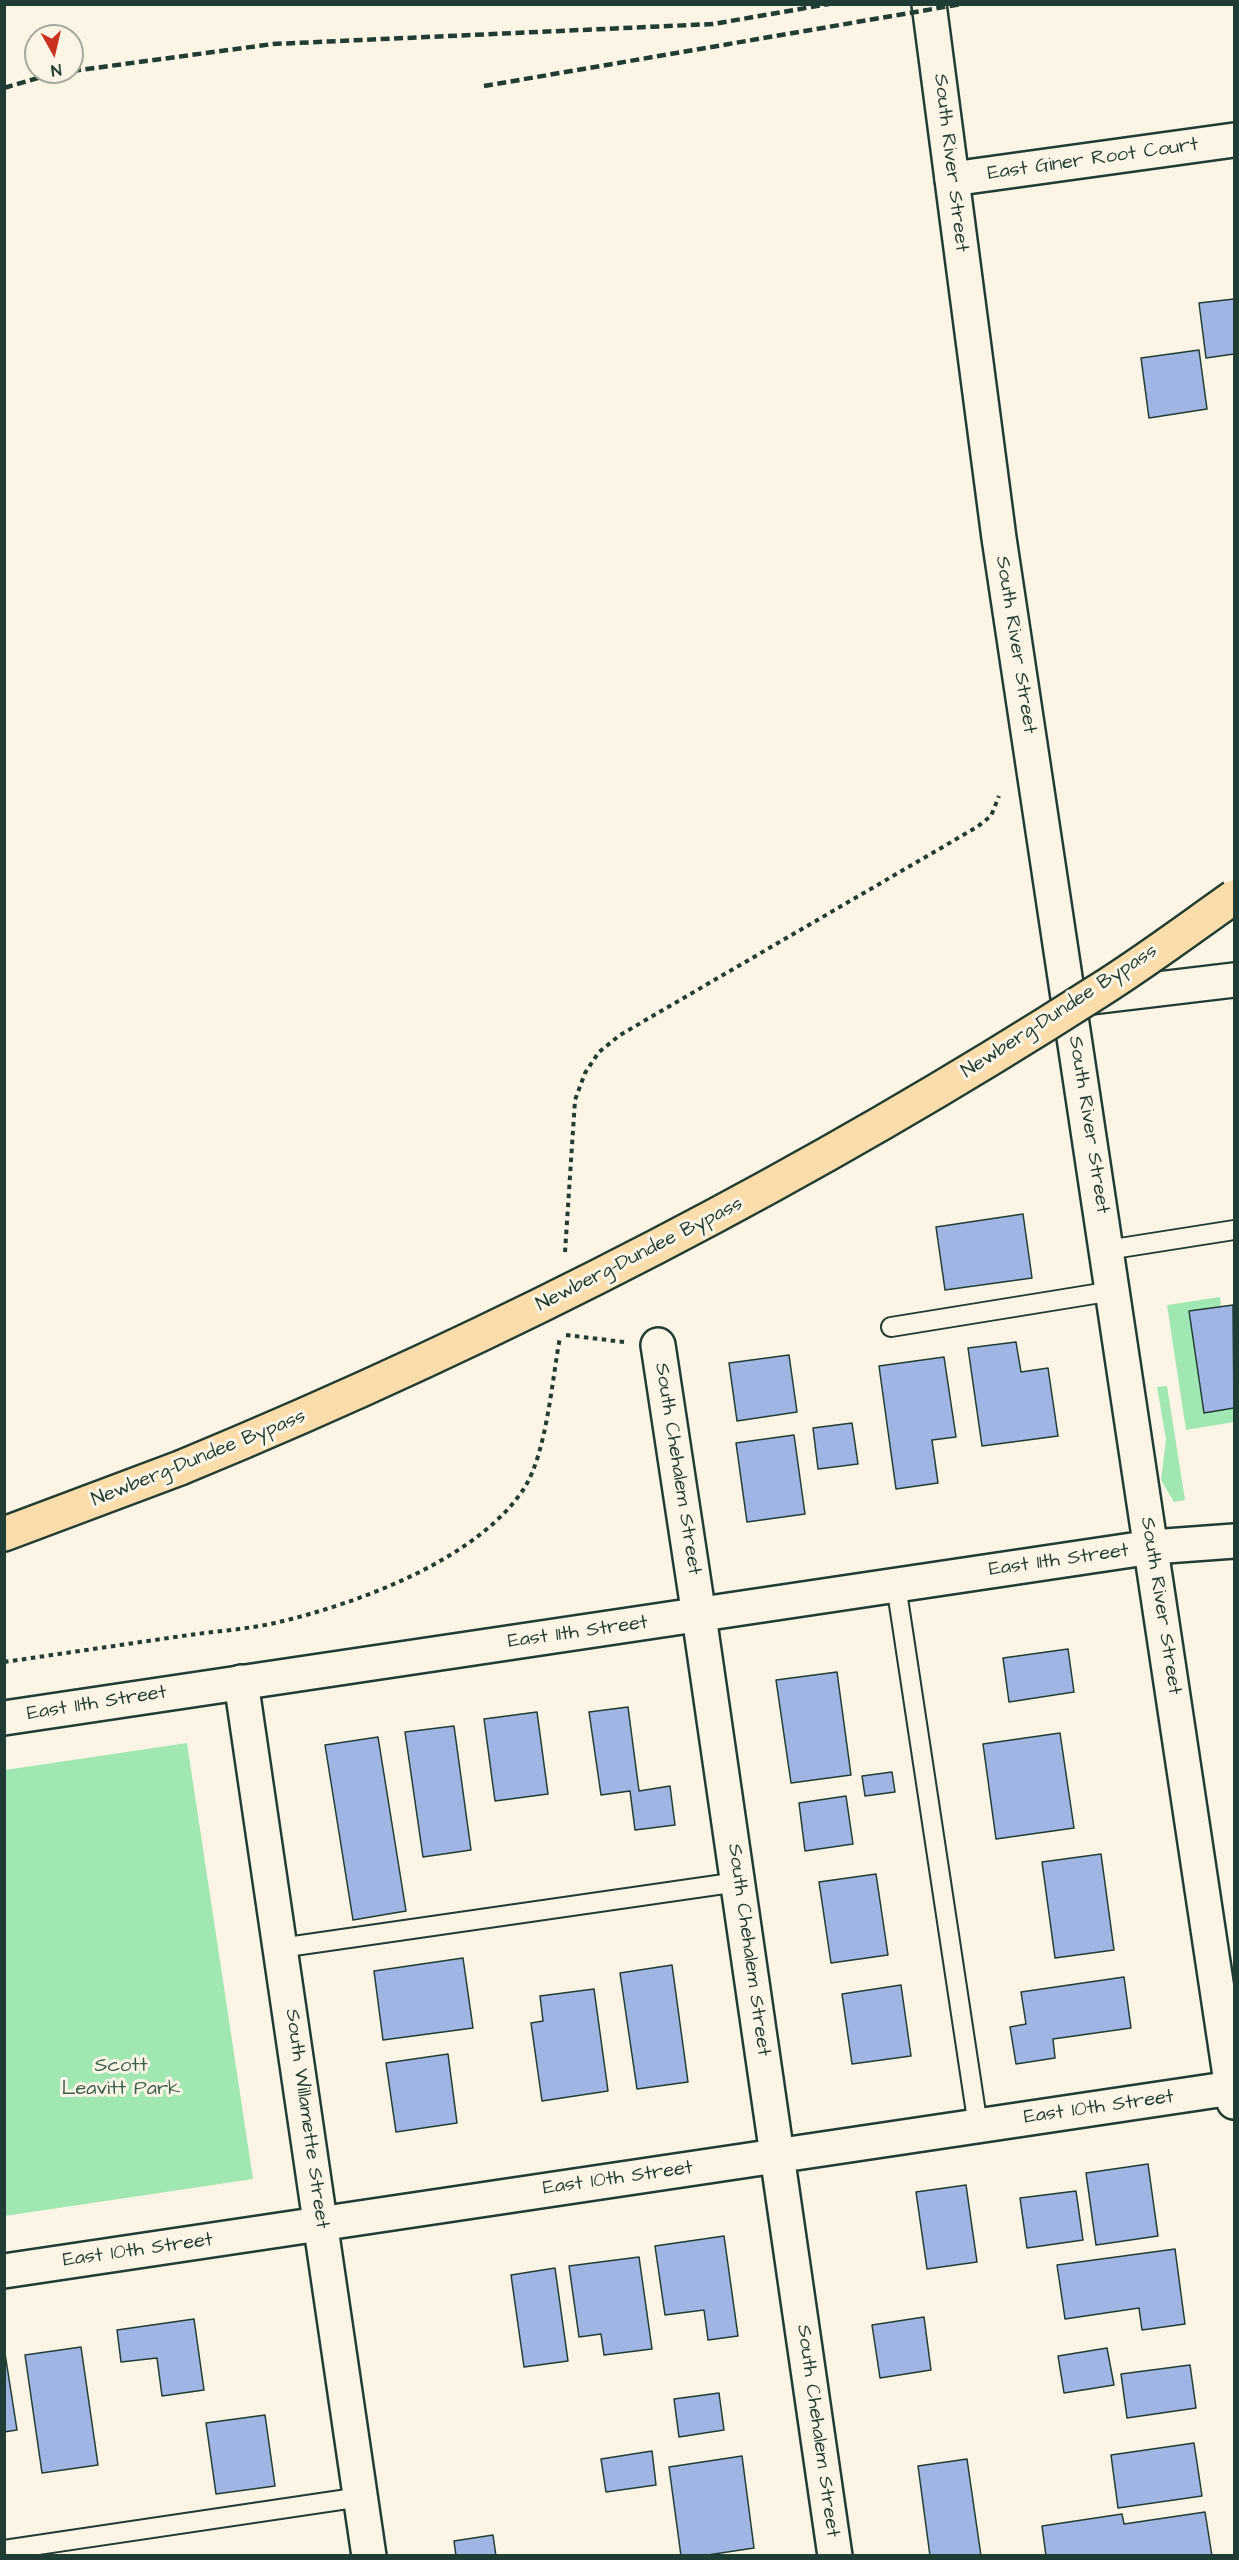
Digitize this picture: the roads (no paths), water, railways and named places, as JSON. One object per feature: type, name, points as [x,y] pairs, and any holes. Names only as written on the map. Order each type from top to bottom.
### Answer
[{"type":"highway","name":"Newberg-Dundee Bypass","points":[[4,1534],[180,1468],[298,1419],[538,1308],[758,1194],[932,1094],[1102,989],[1234,897]]},
{"type":"street","name":"South River Street","points":[[929,4],[1000,550],[1233,2095]]},
{"type":"street","name":"East Giner Root Court","points":[[952,179],[1234,140]]},
{"type":"street","points":[[1069,999],[1234,980]]},
{"type":"street","name":"South Chehalem Street","points":[[658,1345],[835,2556]]},
{"type":"street","name":"East 11th Street","points":[[4,1718],[1152,1547],[1234,1541]]},
{"type":"street","name":"South Willamette Street","points":[[241,1682],[369,2556]]},
{"type":"street","name":"East 10th Street","points":[[4,2271],[978,2126],[1233,2095]]},
{"type":"lane","points":[[1107,1250],[1234,1230]]},
{"type":"lane","points":[[891,1327],[1113,1291]]},
{"type":"lane","points":[[896,1585],[978,2126]]},
{"type":"lane","points":[[280,1948],[738,1882]]},
{"type":"lane","points":[[4,2550],[361,2497]]},
{"type":"railway","points":[[84,69],[273,44],[713,24],[829,4]]},
{"type":"railway","points":[[484,86],[962,4]]},
{"type":"railway","points":[[4,88],[24,82]]},
{"type":"park label","name":"Scott Leavitt Park","points":[[121,2078]]}]
